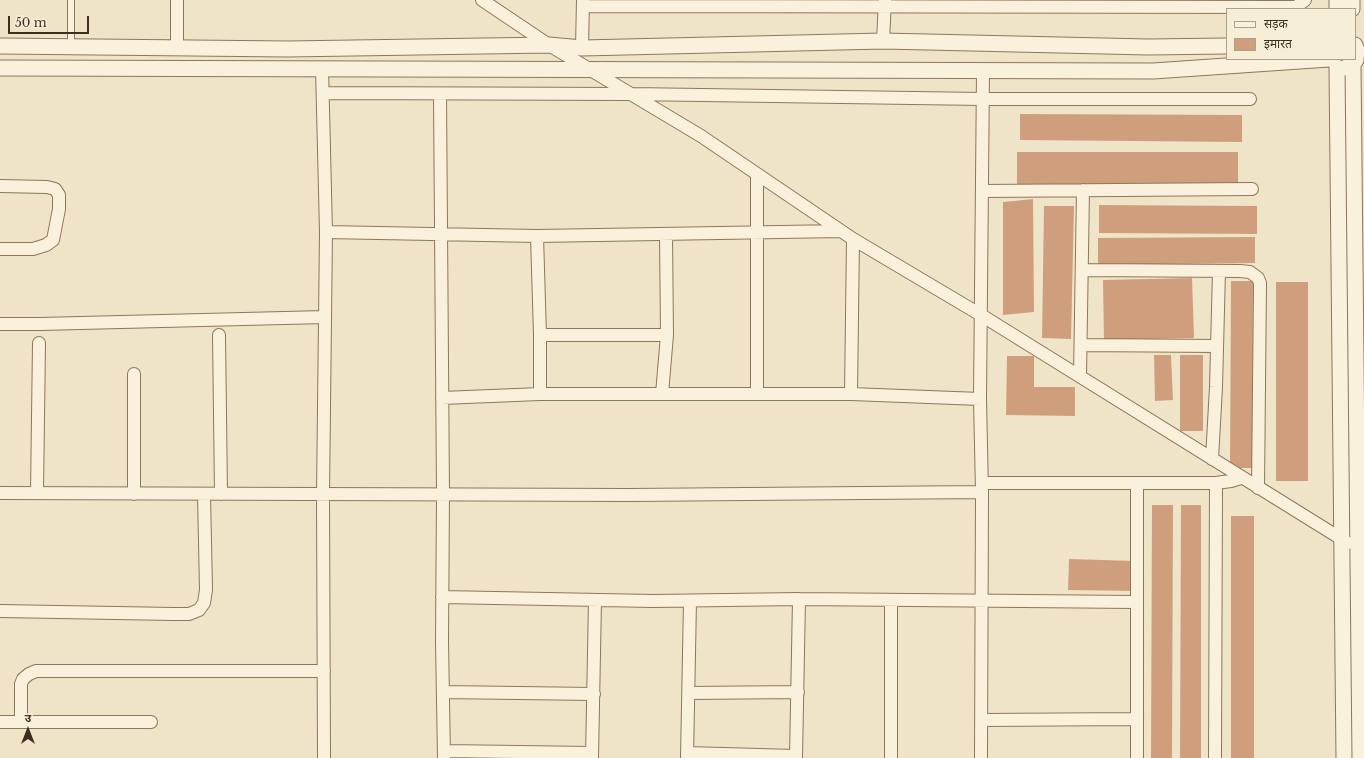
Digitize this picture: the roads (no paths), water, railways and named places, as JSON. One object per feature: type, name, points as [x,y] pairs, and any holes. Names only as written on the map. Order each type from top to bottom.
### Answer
[{"type":"street","points":[[177,0],[177,48]]},
{"type":"street","points":[[482,0],[549,45],[701,136],[853,239],[981,315],[1362,552]]},
{"type":"street","points":[[582,48],[583,3],[886,3],[1296,7],[1305,0]]},
{"type":"street","points":[[883,40],[886,3]]},
{"type":"street","points":[[0,46],[288,49],[549,45],[582,48],[883,40],[1148,47],[1226,46]]},
{"type":"street","points":[[1358,54],[1362,552],[1360,758]]},
{"type":"street","points":[[0,68],[590,69],[983,72],[1153,71],[1332,62],[1344,68],[1352,60]]},
{"type":"street","points":[[1332,62],[1342,539],[1344,758]]},
{"type":"street","points":[[322,68],[324,93],[326,232],[323,495],[324,758]]},
{"type":"street","points":[[981,758],[982,488],[980,399],[983,72]]},
{"type":"street","points":[[324,93],[631,94],[983,99],[1250,99]]},
{"type":"street","points":[[440,94],[444,755],[592,755],[595,600]]},
{"type":"street","points":[[757,174],[757,394]]},
{"type":"street","points":[[0,186],[30,186],[55,189],[59,195],[59,209],[53,240],[46,246],[33,249],[0,249]]},
{"type":"street","points":[[983,191],[1252,189]]},
{"type":"street","points":[[1080,376],[1083,270],[1083,190]]},
{"type":"street","points":[[326,232],[537,236],[666,235],[841,230]]},
{"type":"street","points":[[662,394],[666,335],[666,235]]},
{"type":"street","points":[[537,236],[540,394]]},
{"type":"street","points":[[851,394],[853,239]]},
{"type":"street","points":[[1083,270],[1250,272],[1258,278],[1260,283],[1258,488]]},
{"type":"street","points":[[1212,459],[1219,271]]},
{"type":"street","points":[[0,324],[325,317]]},
{"type":"street","points":[[219,334],[221,494]]},
{"type":"street","points":[[540,335],[666,335]]},
{"type":"street","points":[[37,493],[39,343]]},
{"type":"street","points":[[1081,345],[1217,346]]},
{"type":"street","points":[[134,374],[134,494]]},
{"type":"street","points":[[442,398],[540,394],[851,394],[980,399]]},
{"type":"street","points":[[0,493],[637,495],[1216,483],[1241,478]]},
{"type":"street","points":[[1215,758],[1216,483]]},
{"type":"street","points":[[1137,484],[1137,758]]},
{"type":"street","points":[[0,611],[189,614],[199,610],[204,603],[206,590],[204,494]]},
{"type":"street","points":[[442,598],[690,601],[982,600],[1136,602]]},
{"type":"street","points":[[690,601],[687,756],[796,757],[800,600]]},
{"type":"street","points":[[891,600],[891,758]]},
{"type":"street","points":[[21,722],[21,684],[23,679],[36,671],[324,671]]},
{"type":"street","points":[[443,692],[594,694]]},
{"type":"street","points":[[689,693],[798,692]]},
{"type":"street","points":[[982,720],[1138,719]]},
{"type":"street","points":[[0,722],[151,722]]},
{"type":"lane","points":[[71,0],[71,46]]}]
